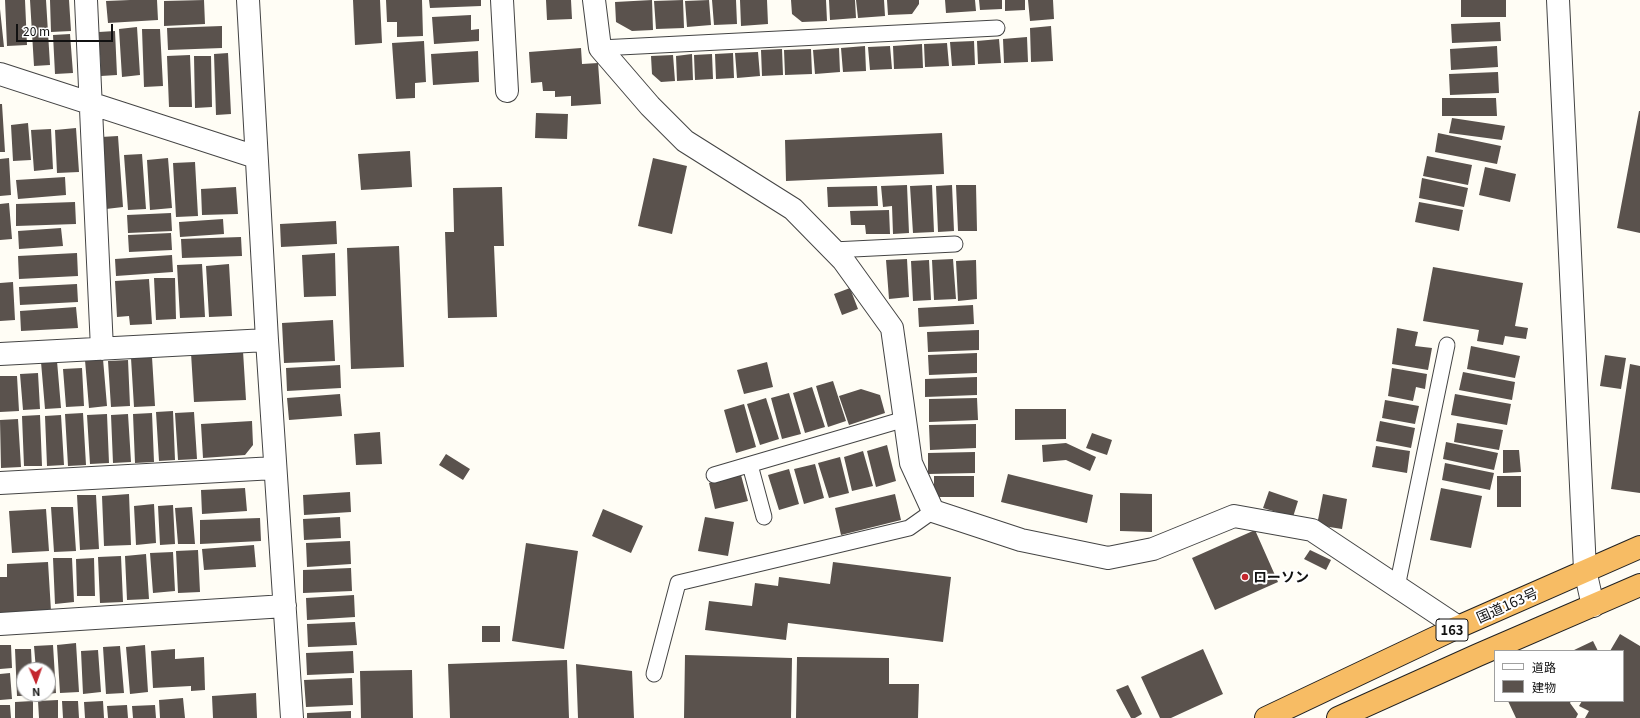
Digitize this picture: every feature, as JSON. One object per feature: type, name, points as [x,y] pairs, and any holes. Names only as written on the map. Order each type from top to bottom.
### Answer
[{"type":"highway","name":"国道163号","points":[[1266,718],[1458,627],[1640,547]]},
{"type":"highway","name":"163","points":[[1338,718],[1478,655],[1640,585]]},
{"type":"street","points":[[86,0],[92,104],[102,349]]},
{"type":"street","points":[[248,0],[267,340],[292,718]]},
{"type":"street","points":[[502,0],[507,91]]},
{"type":"street","points":[[594,0],[600,48],[650,106],[685,141],[792,210],[843,260],[892,328],[911,463],[933,511],[1021,540],[1108,558],[1153,549],[1234,516],[1312,530],[1458,627]]},
{"type":"street","points":[[1558,0],[1585,570],[1593,606]]},
{"type":"street","points":[[0,74],[256,157]]},
{"type":"street","points":[[0,354],[267,340]]},
{"type":"street","points":[[0,483],[276,468]]},
{"type":"street","points":[[0,624],[285,606]]},
{"type":"lane","points":[[600,48],[997,28]]},
{"type":"lane","points":[[833,250],[955,244]]},
{"type":"lane","points":[[1397,586],[1448,345]]},
{"type":"lane","points":[[714,475],[905,419]]},
{"type":"lane","points":[[750,465],[764,517]]},
{"type":"lane","points":[[654,674],[678,583],[909,528],[933,511]]},
{"type":"building","points":[[5,0],[25,0],[27,45],[7,46]]},
{"type":"building","points":[[30,0],[46,0],[50,65],[34,66]]},
{"type":"building","points":[[50,0],[69,0],[71,31],[51,32]]},
{"type":"building","points":[[157,0],[158,20],[108,23],[106,1]]},
{"type":"building","points":[[204,0],[205,24],[164,26],[164,1]]},
{"type":"building","points":[[353,0],[380,0],[382,43],[355,45]]},
{"type":"building","points":[[386,0],[422,0],[423,36],[397,37],[397,22],[387,22]]},
{"type":"building","points":[[429,0],[481,0],[481,6],[430,8]]},
{"type":"building","points":[[546,0],[571,0],[572,19],[547,20]]},
{"type":"building","points":[[652,0],[653,30],[632,31],[616,22],[615,2]]},
{"type":"building","points":[[683,0],[684,28],[656,29],[654,1]]},
{"type":"building","points":[[709,0],[711,25],[687,27],[685,1]]},
{"type":"building","points":[[712,0],[736,0],[737,24],[714,25]]},
{"type":"building","points":[[740,0],[767,0],[768,24],[741,26]]},
{"type":"building","points":[[791,0],[826,0],[827,21],[802,22],[792,14]]},
{"type":"building","points":[[829,0],[855,0],[856,18],[830,20]]},
{"type":"building","points":[[856,0],[884,0],[885,16],[858,18]]},
{"type":"building","points":[[887,0],[919,0],[919,4],[912,14],[888,15]]},
{"type":"building","points":[[945,0],[975,0],[976,11],[946,13]]},
{"type":"building","points":[[979,0],[1002,0],[1002,9],[980,10]]},
{"type":"building","points":[[1005,0],[1025,0],[1025,10],[1005,11]]},
{"type":"building","points":[[1028,0],[1053,0],[1054,19],[1030,21]]},
{"type":"building","points":[[1461,0],[1506,0],[1506,17],[1461,17]]},
{"type":"building","points":[[0,9],[4,47],[0,47]]},
{"type":"building","points":[[471,15],[471,30],[479,29],[479,41],[434,44],[432,17]]},
{"type":"building","points":[[1500,22],[1501,41],[1452,43],[1451,24]]},
{"type":"building","points":[[222,26],[222,48],[168,50],[167,28]]},
{"type":"building","points":[[1051,26],[1053,61],[1031,62],[1030,28]]},
{"type":"building","points":[[137,27],[140,75],[122,77],[119,29]]},
{"type":"building","points":[[142,29],[160,29],[163,86],[144,87]]},
{"type":"building","points":[[115,31],[117,75],[101,76],[99,32]]},
{"type":"building","points":[[70,34],[73,73],[55,74],[53,35]]},
{"type":"building","points":[[1027,37],[1028,62],[1004,63],[1003,39]]},
{"type":"building","points":[[999,39],[1001,63],[978,64],[977,41]]},
{"type":"building","points":[[424,41],[426,82],[415,83],[415,98],[396,99],[392,43]]},
{"type":"building","points":[[974,41],[975,65],[952,66],[950,42]]},
{"type":"building","points":[[947,43],[949,66],[925,67],[924,44]]},
{"type":"building","points":[[922,44],[923,68],[894,69],[893,46]]},
{"type":"building","points":[[865,46],[866,71],[843,72],[841,48]]},
{"type":"building","points":[[890,46],[892,69],[870,70],[868,47]]},
{"type":"building","points":[[1497,46],[1498,67],[1451,70],[1450,49]]},
{"type":"building","points":[[581,48],[582,64],[598,63],[601,104],[571,106],[571,96],[555,97],[555,91],[543,91],[542,82],[531,83],[529,52]]},
{"type":"building","points":[[839,48],[840,72],[815,74],[813,50]]},
{"type":"building","points":[[782,49],[783,75],[762,76],[761,50]]},
{"type":"building","points":[[811,49],[812,74],[785,75],[784,50]]},
{"type":"building","points":[[478,51],[479,82],[433,85],[431,54]]},
{"type":"building","points":[[758,52],[760,76],[737,78],[735,53]]},
{"type":"building","points":[[228,53],[231,114],[216,115],[214,54]]},
{"type":"building","points":[[733,53],[734,78],[716,79],[715,54]]},
{"type":"building","points":[[692,54],[693,80],[677,81],[676,56]]},
{"type":"building","points":[[712,54],[713,79],[695,80],[694,55]]},
{"type":"building","points":[[190,55],[192,107],[169,107],[167,56]]},
{"type":"building","points":[[673,55],[675,81],[661,82],[652,74],[651,56]]},
{"type":"building","points":[[194,56],[211,56],[212,107],[195,108]]},
{"type":"building","points":[[1498,72],[1499,93],[1450,95],[1449,74]]},
{"type":"building","points":[[1442,98],[1496,98],[1497,116],[1442,116]]},
{"type":"building","points":[[0,104],[2,104],[5,152],[0,152]]},
{"type":"building","points":[[1640,111],[1640,233],[1617,228]]},
{"type":"building","points":[[536,113],[568,114],[567,139],[535,138]]},
{"type":"building","points":[[1452,118],[1505,126],[1502,140],[1449,133]]},
{"type":"building","points":[[28,123],[31,160],[13,161],[11,125]]},
{"type":"building","points":[[76,128],[79,172],[57,173],[55,130]]},
{"type":"building","points":[[51,129],[53,169],[34,171],[31,130]]},
{"type":"building","points":[[942,133],[944,174],[786,181],[785,140]]},
{"type":"building","points":[[1438,133],[1501,146],[1497,164],[1435,152]]},
{"type":"building","points":[[118,136],[123,207],[106,209],[101,137]]},
{"type":"building","points":[[410,151],[412,187],[361,190],[358,154]]},
{"type":"building","points":[[142,154],[146,209],[128,210],[124,155]]},
{"type":"building","points":[[1427,156],[1472,165],[1468,185],[1423,176]]},
{"type":"building","points":[[9,158],[11,195],[0,196],[0,159]]},
{"type":"building","points":[[168,158],[172,208],[150,210],[147,160]]},
{"type":"building","points":[[653,158],[687,166],[672,234],[638,226]]},
{"type":"building","points":[[195,162],[198,216],[176,217],[173,163]]},
{"type":"building","points":[[1485,167],[1516,174],[1510,202],[1479,195]]},
{"type":"building","points":[[65,177],[66,195],[18,199],[16,180]]},
{"type":"building","points":[[1422,178],[1468,188],[1464,207],[1419,198]]},
{"type":"building","points":[[907,185],[909,233],[893,234],[892,206],[883,207],[881,186]]},
{"type":"building","points":[[932,185],[934,232],[913,233],[910,186]]},
{"type":"building","points":[[952,185],[954,231],[938,232],[936,186]]},
{"type":"building","points":[[956,185],[976,185],[977,231],[958,231]]},
{"type":"building","points":[[877,186],[878,206],[828,207],[827,187]]},
{"type":"building","points":[[236,187],[238,214],[202,215],[201,189]]},
{"type":"building","points":[[502,187],[504,246],[494,246],[497,317],[448,318],[445,232],[454,232],[453,188]]},
{"type":"building","points":[[75,202],[76,224],[16,226],[16,204]]},
{"type":"building","points":[[1419,202],[1463,210],[1459,231],[1415,222]]},
{"type":"building","points":[[9,203],[12,239],[0,240],[0,204]]},
{"type":"building","points":[[889,210],[890,234],[866,234],[865,225],[851,225],[850,211]]},
{"type":"building","points":[[171,213],[172,231],[128,233],[127,215]]},
{"type":"building","points":[[223,219],[224,234],[180,237],[179,222]]},
{"type":"building","points":[[336,221],[337,244],[281,247],[280,224]]},
{"type":"building","points":[[61,228],[63,246],[19,249],[18,231]]},
{"type":"building","points":[[171,233],[172,250],[129,252],[128,235]]},
{"type":"building","points":[[241,237],[242,256],[182,258],[181,239]]},
{"type":"building","points":[[399,246],[404,367],[351,369],[347,248]]},
{"type":"building","points":[[77,253],[78,276],[19,279],[18,256]]},
{"type":"building","points":[[335,253],[336,296],[304,297],[302,255]]},
{"type":"building","points":[[172,255],[173,272],[116,276],[115,259]]},
{"type":"building","points":[[907,259],[909,297],[889,299],[886,260]]},
{"type":"building","points":[[953,259],[956,299],[934,300],[932,260]]},
{"type":"building","points":[[929,260],[931,300],[913,301],[911,261]]},
{"type":"building","points":[[976,260],[977,299],[958,301],[956,261]]},
{"type":"building","points":[[202,264],[205,317],[180,318],[177,265]]},
{"type":"building","points":[[229,264],[232,316],[209,317],[206,266]]},
{"type":"building","points":[[1433,267],[1523,283],[1515,326],[1528,328],[1526,339],[1505,336],[1503,345],[1477,341],[1479,330],[1423,321]]},
{"type":"building","points":[[154,278],[175,278],[176,319],[156,320]]},
{"type":"building","points":[[149,279],[152,324],[130,325],[129,316],[117,317],[115,281]]},
{"type":"building","points":[[13,282],[15,320],[0,321],[0,283]]},
{"type":"building","points":[[77,284],[78,302],[20,305],[19,287]]},
{"type":"building","points":[[850,288],[858,309],[842,315],[834,294]]},
{"type":"building","points":[[973,305],[974,324],[919,327],[918,308]]},
{"type":"building","points":[[76,307],[78,328],[21,331],[20,311]]},
{"type":"building","points":[[333,320],[335,361],[284,363],[282,323]]},
{"type":"building","points":[[1397,328],[1418,332],[1415,346],[1432,348],[1428,370],[1392,364]]},
{"type":"building","points":[[979,330],[979,350],[928,352],[927,332]]},
{"type":"building","points":[[1471,346],[1520,356],[1515,378],[1467,369]]},
{"type":"building","points":[[243,351],[246,400],[194,402],[191,353]]},
{"type":"building","points":[[977,353],[977,373],[929,375],[928,355]]},
{"type":"building","points":[[1605,355],[1626,358],[1621,389],[1600,386]]},
{"type":"building","points":[[152,357],[155,406],[134,407],[131,358]]},
{"type":"building","points":[[103,359],[107,406],[89,408],[85,360]]},
{"type":"building","points":[[128,360],[130,406],[111,407],[108,361]]},
{"type":"building","points":[[57,361],[61,408],[45,409],[41,362]]},
{"type":"building","points":[[767,362],[773,387],[744,394],[737,370]]},
{"type":"building","points":[[1630,364],[1640,366],[1640,493],[1611,489]]},
{"type":"building","points":[[340,365],[341,388],[287,391],[286,368]]},
{"type":"building","points":[[82,368],[84,406],[66,407],[63,369]]},
{"type":"building","points":[[1392,368],[1427,374],[1425,389],[1416,387],[1413,401],[1388,396]]},
{"type":"building","points":[[1463,372],[1515,382],[1512,400],[1459,390]]},
{"type":"building","points":[[38,373],[40,409],[23,410],[20,374]]},
{"type":"building","points":[[0,376],[17,376],[19,411],[0,412]]},
{"type":"building","points":[[977,377],[977,395],[925,397],[925,379]]},
{"type":"building","points":[[833,381],[846,421],[828,427],[816,386]]},
{"type":"building","points":[[812,387],[825,427],[805,433],[793,393]]},
{"type":"building","points":[[861,389],[880,395],[885,413],[849,425],[839,396]]},
{"type":"building","points":[[789,393],[801,434],[782,439],[771,398]]},
{"type":"building","points":[[340,394],[342,416],[289,420],[287,398]]},
{"type":"building","points":[[1455,394],[1511,404],[1507,425],[1451,415]]},
{"type":"building","points":[[766,398],[779,439],[760,445],[747,404]]},
{"type":"building","points":[[977,398],[978,420],[929,422],[929,399]]},
{"type":"building","points":[[1385,400],[1419,406],[1415,424],[1382,418]]},
{"type":"building","points":[[744,404],[756,447],[736,453],[724,410]]},
{"type":"building","points":[[1015,409],[1066,409],[1066,439],[1015,440]]},
{"type":"building","points":[[173,411],[175,460],[159,461],[156,412]]},
{"type":"building","points":[[194,412],[197,459],[178,460],[175,413]]},
{"type":"building","points":[[83,413],[86,465],[68,466],[65,414]]},
{"type":"building","points":[[152,413],[154,462],[135,463],[133,414]]},
{"type":"building","points":[[107,414],[109,463],[90,464],[87,415]]},
{"type":"building","points":[[128,414],[131,462],[113,463],[111,415]]},
{"type":"building","points":[[40,415],[42,466],[24,466],[22,416]]},
{"type":"building","points":[[61,415],[64,465],[47,466],[45,416]]},
{"type":"building","points":[[18,419],[21,467],[1,468],[0,420]]},
{"type":"building","points":[[252,421],[253,445],[245,455],[203,458],[201,424]]},
{"type":"building","points":[[1380,421],[1415,428],[1411,448],[1376,441]]},
{"type":"building","points":[[1457,423],[1503,430],[1499,450],[1454,442]]},
{"type":"building","points":[[976,424],[976,448],[930,450],[929,425]]},
{"type":"building","points":[[380,432],[382,464],[356,465],[354,434]]},
{"type":"building","points":[[1092,433],[1112,440],[1107,455],[1086,448]]},
{"type":"building","points":[[1446,442],[1498,453],[1494,470],[1443,459]]},
{"type":"building","points":[[1066,443],[1096,457],[1090,471],[1066,460],[1043,462],[1042,445]]},
{"type":"building","points":[[887,445],[896,481],[876,487],[867,451]]},
{"type":"building","points":[[1376,446],[1410,451],[1407,473],[1372,467]]},
{"type":"building","points":[[1503,450],[1519,450],[1521,472],[1503,473]]},
{"type":"building","points":[[863,451],[873,486],[852,491],[844,457]]},
{"type":"building","points":[[975,452],[975,473],[928,474],[928,453]]},
{"type":"building","points":[[446,454],[470,469],[463,480],[439,465]]},
{"type":"building","points":[[840,457],[849,493],[829,498],[818,463]]},
{"type":"building","points":[[1445,463],[1494,473],[1490,490],[1442,480]]},
{"type":"building","points":[[815,464],[824,498],[804,504],[794,469]]},
{"type":"building","points":[[789,469],[799,504],[779,510],[768,475]]},
{"type":"building","points":[[1008,474],[1093,495],[1087,523],[1001,502]]},
{"type":"building","points":[[741,475],[748,501],[715,509],[709,483]]},
{"type":"building","points":[[934,476],[974,476],[974,497],[934,497]]},
{"type":"building","points":[[1497,476],[1521,476],[1521,507],[1497,507]]},
{"type":"building","points":[[245,488],[247,511],[202,514],[201,490]]},
{"type":"building","points":[[1441,488],[1482,496],[1471,548],[1430,540]]},
{"type":"building","points":[[1269,491],[1298,501],[1293,517],[1263,508]]},
{"type":"building","points":[[350,492],[351,512],[304,515],[303,495]]},
{"type":"building","points":[[1120,493],[1152,494],[1152,532],[1120,531]]},
{"type":"building","points":[[129,494],[131,545],[104,546],[102,496]]},
{"type":"building","points":[[895,494],[901,520],[841,535],[835,508]]},
{"type":"building","points":[[1323,494],[1347,499],[1342,529],[1317,525]]},
{"type":"building","points":[[77,495],[96,495],[99,549],[80,550]]},
{"type":"building","points":[[154,504],[156,543],[136,545],[134,506]]},
{"type":"building","points":[[173,505],[175,544],[160,545],[158,506]]},
{"type":"building","points":[[51,507],[73,507],[76,551],[54,552]]},
{"type":"building","points":[[192,507],[195,544],[178,544],[175,508]]},
{"type":"building","points":[[46,509],[49,551],[12,553],[9,511]]},
{"type":"building","points":[[603,509],[643,526],[631,553],[592,536]]},
{"type":"building","points":[[340,517],[341,538],[304,540],[303,519]]},
{"type":"building","points":[[705,517],[734,522],[728,556],[698,551]]},
{"type":"building","points":[[260,518],[261,541],[200,544],[200,520]]},
{"type":"building","points":[[1255,530],[1278,582],[1215,610],[1192,558]]},
{"type":"building","points":[[350,541],[351,564],[307,567],[306,543]]},
{"type":"building","points":[[526,543],[578,551],[564,649],[512,641]]},
{"type":"building","points":[[254,545],[256,567],[204,570],[202,549]]},
{"type":"building","points":[[198,550],[200,592],[178,593],[176,551]]},
{"type":"building","points":[[1310,550],[1331,560],[1326,570],[1304,559]]},
{"type":"building","points":[[173,552],[175,591],[153,593],[150,553]]},
{"type":"building","points":[[146,554],[149,599],[127,600],[125,556]]},
{"type":"building","points":[[121,556],[123,602],[100,603],[98,557]]},
{"type":"building","points":[[53,558],[72,558],[74,602],[55,604]]},
{"type":"building","points":[[94,558],[95,596],[77,596],[76,559]]},
{"type":"building","points":[[48,562],[51,611],[0,614],[0,577],[7,577],[7,564]]},
{"type":"building","points":[[833,562],[951,577],[943,642],[788,623],[786,640],[705,630],[709,601],[752,606],[755,583],[778,586],[779,577],[830,584]]},
{"type":"building","points":[[351,568],[352,591],[303,593],[303,570]]},
{"type":"building","points":[[354,595],[355,617],[307,620],[306,598]]},
{"type":"building","points":[[355,622],[357,645],[308,647],[307,624]]},
{"type":"building","points":[[482,626],[500,626],[500,642],[482,642]]},
{"type":"building","points":[[1620,634],[1640,646],[1640,718],[1585,718],[1589,711],[1579,706],[1581,702],[1624,702],[1624,650],[1611,650]]},
{"type":"building","points":[[1593,641],[1598,650],[1574,650]]},
{"type":"building","points":[[76,643],[79,692],[60,693],[57,645]]},
{"type":"building","points":[[0,645],[11,645],[12,668],[0,669]]},
{"type":"building","points":[[53,645],[54,662],[35,662],[34,646]]},
{"type":"building","points":[[145,645],[148,692],[130,694],[126,647]]},
{"type":"building","points":[[120,646],[124,693],[106,694],[103,647]]},
{"type":"building","points":[[15,649],[31,649],[32,662],[16,662],[16,672]]},
{"type":"building","points":[[175,649],[175,659],[204,657],[205,690],[191,691],[191,686],[153,688],[151,651]]},
{"type":"building","points":[[1203,649],[1223,694],[1171,718],[1160,718],[1141,677]]},
{"type":"building","points":[[98,650],[101,692],[83,694],[81,651]]},
{"type":"building","points":[[353,651],[354,673],[307,675],[306,653]]},
{"type":"building","points":[[685,655],[792,658],[791,718],[684,718]]},
{"type":"building","points":[[797,657],[889,658],[889,684],[919,684],[918,718],[796,718]]},
{"type":"building","points":[[567,660],[569,718],[450,718],[448,664]]},
{"type":"building","points":[[576,664],[632,671],[634,718],[578,718]]},
{"type":"building","points":[[412,670],[413,718],[361,718],[360,671]]},
{"type":"building","points":[[10,673],[12,699],[0,700],[0,674]]},
{"type":"building","points":[[352,678],[353,705],[306,707],[304,680]]},
{"type":"building","points":[[1128,685],[1142,714],[1135,718],[1131,718],[1116,690]]},
{"type":"building","points":[[256,693],[257,718],[213,718],[212,696]]},
{"type":"building","points":[[183,698],[185,718],[160,718],[159,700]]},
{"type":"building","points":[[56,700],[58,700],[58,718],[39,718],[38,702],[56,702]]},
{"type":"building","points":[[62,701],[78,701],[79,718],[63,718]]},
{"type":"building","points":[[103,701],[104,718],[85,718],[84,702]]},
{"type":"building","points":[[15,702],[33,702],[33,718],[15,718]]},
{"type":"building","points":[[1508,702],[1570,702],[1578,714],[1576,718],[1516,718]]},
{"type":"building","points":[[0,705],[10,705],[11,718],[0,718]]},
{"type":"building","points":[[127,705],[128,718],[108,718],[107,706]]},
{"type":"building","points":[[155,705],[156,718],[133,718],[132,706]]},
{"type":"building","points":[[351,711],[351,718],[307,718],[307,713]]},
{"type":"place","name":"ローソン","points":[[1245,577]]}]
